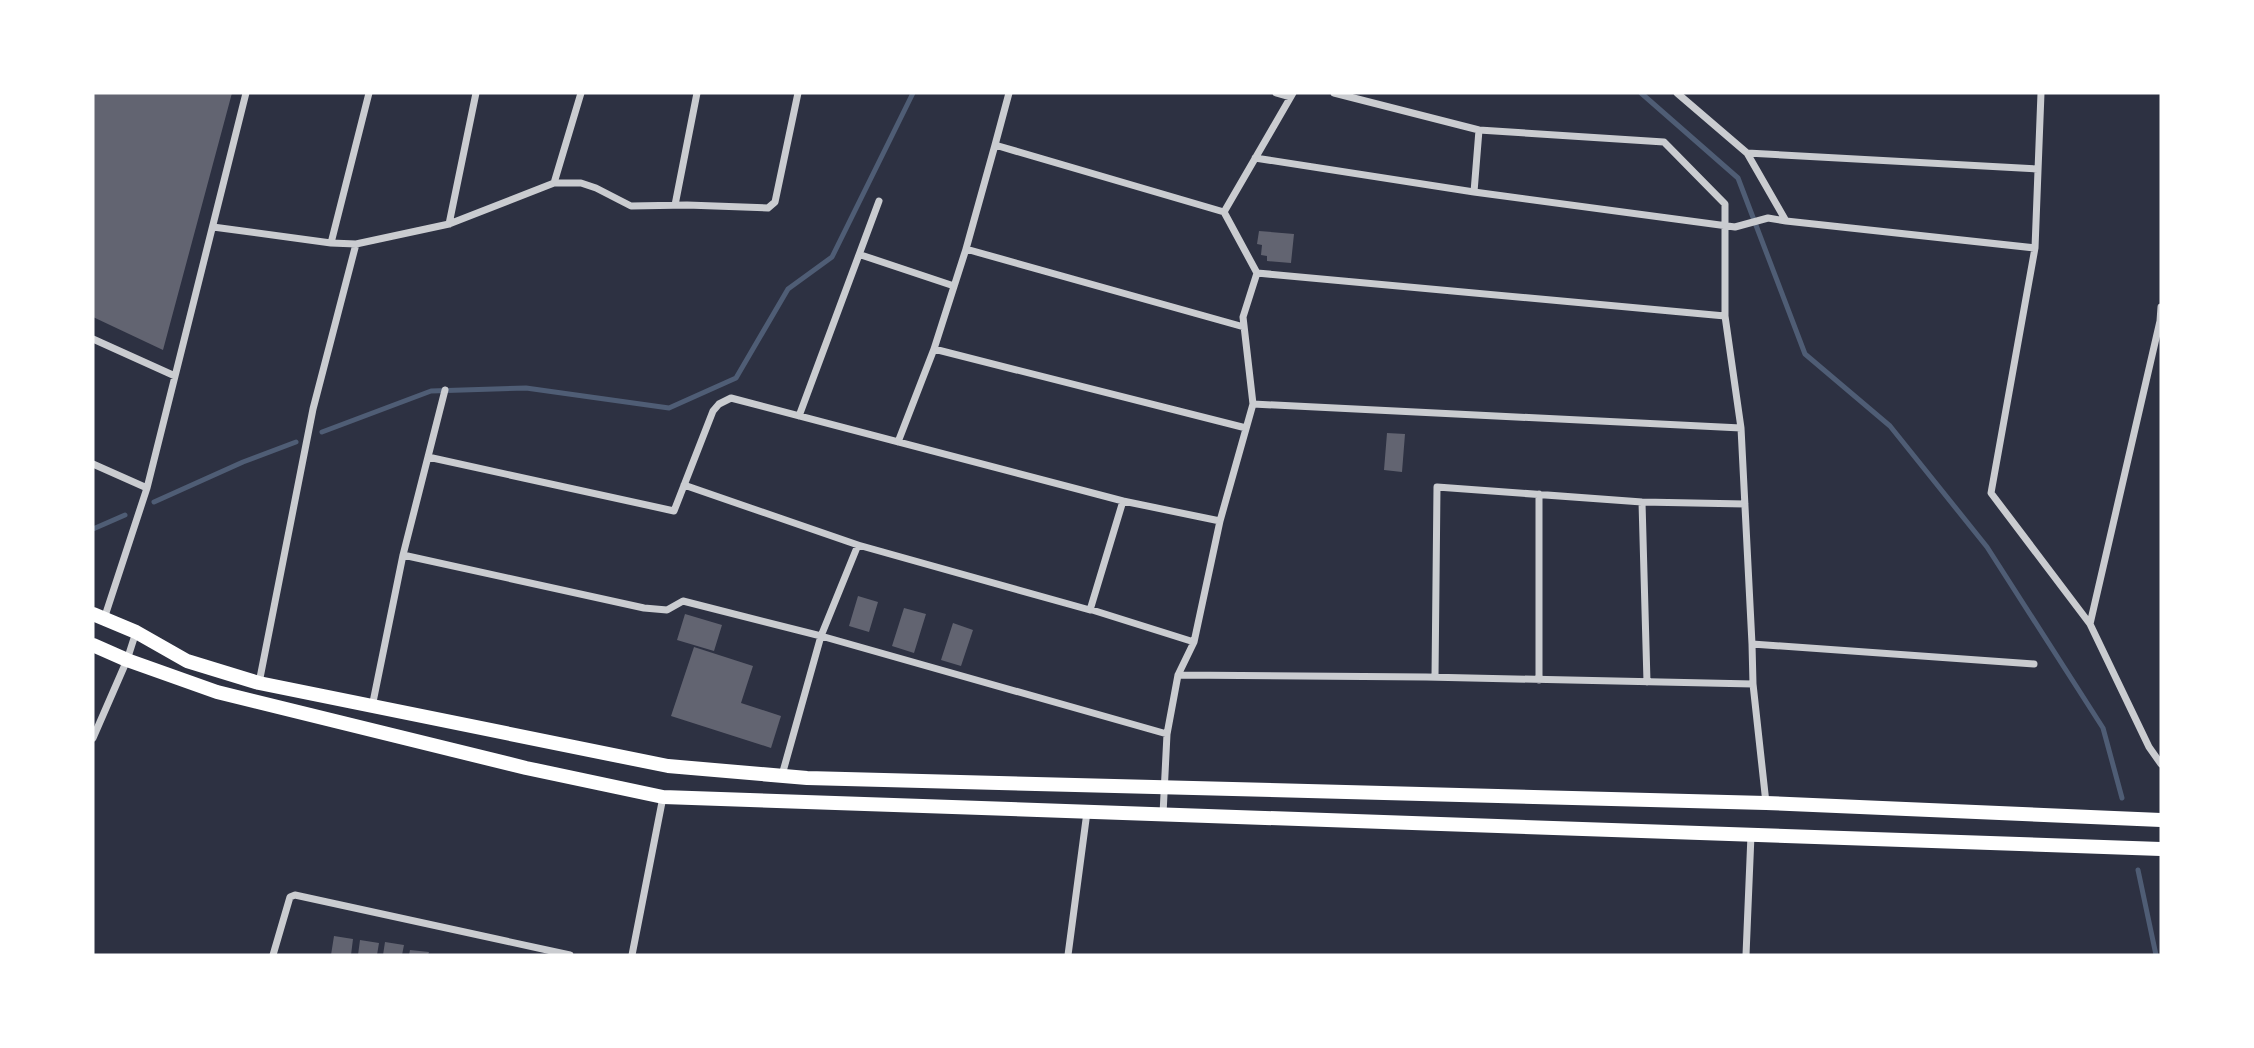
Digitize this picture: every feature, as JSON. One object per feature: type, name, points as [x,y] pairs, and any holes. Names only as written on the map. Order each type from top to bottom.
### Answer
[{"type":"main road","points":[[99,617],[136,632],[187,661],[259,683],[668,766],[821,779],[1766,803],[2161,820]]},
{"type":"main road","points":[[93,645],[217,692],[526,768],[663,797],[2161,849]]},
{"type":"street","points":[[99,617],[147,488],[246,93]]},
{"type":"street","points":[[331,243],[369,93]]},
{"type":"street","points":[[449,224],[476,93]]},
{"type":"street","points":[[554,183],[581,93]]},
{"type":"street","points":[[675,205],[697,93]]},
{"type":"street","points":[[213,227],[356,244],[449,224],[554,183],[581,183],[631,206],[768,208],[772,206],[798,93]]},
{"type":"street","points":[[898,442],[934,349],[967,249],[1009,93]]},
{"type":"street","points":[[1224,212],[1291,95],[1276,93]]},
{"type":"street","points":[[1334,93],[1479,130],[1664,142],[1725,204],[1725,316],[1741,428],[1753,684],[1766,803]]},
{"type":"street","points":[[1677,93],[1747,153],[1786,222]]},
{"type":"street","points":[[2041,93],[2035,248],[1991,493],[2090,624],[2149,747],[2161,764]]},
{"type":"street","points":[[1474,192],[1479,130]]},
{"type":"street","points":[[995,145],[1224,212],[1258,273],[1243,317],[1253,404],[1220,521],[1194,642],[1178,675],[1167,734],[1163,814]]},
{"type":"street","points":[[1747,153],[2038,169]]},
{"type":"street","points":[[1255,158],[1474,192],[1735,227],[1768,218],[2035,248]]},
{"type":"street","points":[[799,416],[879,201]]},
{"type":"street","points":[[259,683],[313,409],[356,244]]},
{"type":"street","points":[[967,249],[1244,327]]},
{"type":"street","points":[[860,255],[954,286]]},
{"type":"street","points":[[1258,273],[1725,316]]},
{"type":"street","points":[[2090,624],[2161,307]]},
{"type":"street","points":[[93,339],[175,376]]},
{"type":"street","points":[[934,349],[1246,428]]},
{"type":"street","points":[[372,707],[403,555],[445,390]]},
{"type":"street","points":[[428,457],[674,511],[713,411],[719,404],[731,398],[1123,501],[1220,521]]},
{"type":"street","points":[[1253,404],[1741,428]]},
{"type":"street","points":[[93,464],[147,488]]},
{"type":"street","points":[[684,485],[858,545],[1089,609],[1194,642]]},
{"type":"street","points":[[1436,677],[1437,487],[1642,502],[1745,504]]},
{"type":"street","points":[[1539,494],[1539,680]]},
{"type":"street","points":[[1089,609],[1123,501]]},
{"type":"street","points":[[1642,502],[1647,682]]},
{"type":"street","points":[[782,775],[821,636],[858,545]]},
{"type":"street","points":[[403,555],[644,608],[667,610],[682,601],[821,636],[1167,734]]},
{"type":"street","points":[[93,738],[127,660],[136,632]]},
{"type":"street","points":[[1752,644],[2034,664]]},
{"type":"street","points":[[1178,675],[1753,684]]},
{"type":"street","points":[[632,955],[663,797]]},
{"type":"street","points":[[1068,955],[1087,811]]},
{"type":"street","points":[[1746,955],[1751,835]]},
{"type":"street","points":[[273,955],[290,897],[295,895],[570,955]]},
{"type":"building","points":[[93,93],[232,93],[163,350],[93,317]]},
{"type":"building","points":[[1259,231],[1294,234],[1291,263],[1267,261],[1267,256],[1261,255],[1262,245],[1257,244]]},
{"type":"building","points":[[1387,433],[1405,434],[1402,472],[1384,470]]},
{"type":"building","points":[[858,596],[878,602],[869,632],[849,626]]},
{"type":"building","points":[[904,608],[926,614],[914,653],[892,646]]},
{"type":"building","points":[[685,614],[722,625],[714,651],[677,640]]},
{"type":"building","points":[[953,623],[973,630],[961,666],[941,660]]},
{"type":"building","points":[[694,647],[753,666],[741,703],[781,716],[771,748],[671,716]]},
{"type":"building","points":[[334,936],[353,939],[351,955],[331,955]]},
{"type":"building","points":[[360,940],[379,943],[377,955],[358,955]]},
{"type":"building","points":[[385,942],[404,945],[402,955],[383,955]]},
{"type":"building","points":[[410,950],[429,952],[428,955],[409,955]]},
{"type":"waterway","points":[[322,432],[431,391],[526,388],[669,408],[736,378],[788,289],[832,257],[913,93]]},
{"type":"waterway","points":[[1641,93],[1738,178],[1805,354],[1890,426],[1987,547],[2103,728],[2122,798]]},
{"type":"waterway","points":[[154,502],[243,462],[296,442]]},
{"type":"waterway","points":[[93,529],[125,515]]},
{"type":"waterway","points":[[2138,870],[2156,955]]}]
